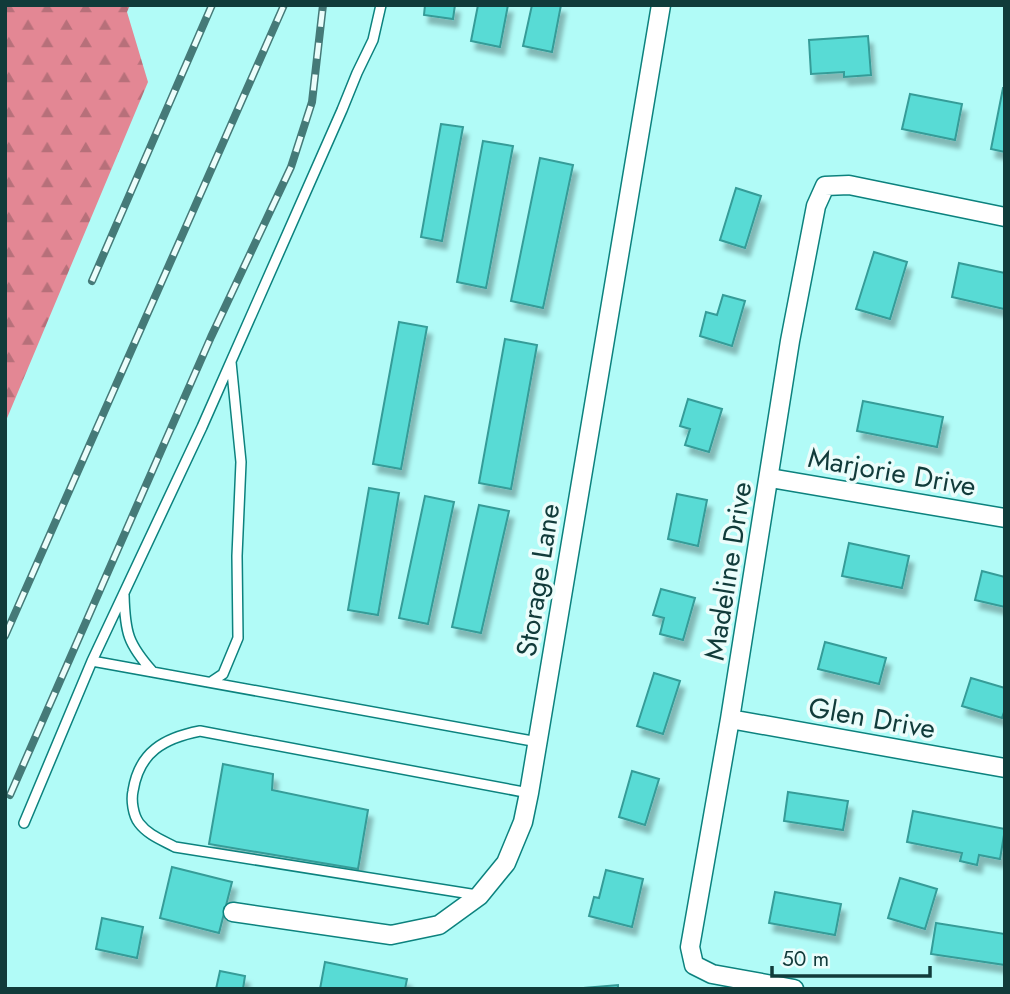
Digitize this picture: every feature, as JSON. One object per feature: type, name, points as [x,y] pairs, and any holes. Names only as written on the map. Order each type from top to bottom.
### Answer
[{"type":"street","name":"Storage Lane","points":[[233,912],[391,935],[439,925],[479,895],[506,863],[523,822],[529,793],[661,5]]},
{"type":"street","name":"Madeline Drive","points":[[794,989],[712,974],[694,965],[690,947],[770,478],[790,341],[816,206],[825,186],[849,185],[1005,217]]},
{"type":"street","name":"Marjorie Drive","points":[[770,478],[1005,518]]},
{"type":"street","name":"Glen Drive","points":[[730,719],[1005,768]]},
{"type":"lane","points":[[24,823],[92,661],[231,360],[373,40],[381,5]]},
{"type":"lane","points":[[211,682],[223,674],[238,638],[237,555],[241,463],[231,360]]},
{"type":"lane","points":[[124,593],[124,622],[135,652],[153,672]]},
{"type":"lane","points":[[92,661],[538,742]]},
{"type":"lane","points":[[479,895],[175,847],[149,834],[137,821],[132,797],[135,774],[149,752],[176,736],[200,731],[529,793]]},
{"type":"green space","points":[[5,5],[130,5],[127,12],[148,82],[5,423]]},
{"type":"building","points":[[425,5],[455,5],[453,19],[424,15]]},
{"type":"building","points":[[478,5],[508,5],[500,47],[471,41]]},
{"type":"building","points":[[532,5],[561,5],[552,52],[523,46]]},
{"type":"building","points":[[868,36],[871,75],[844,77],[844,72],[811,74],[809,40]]},
{"type":"building","points":[[1005,88],[1005,152],[991,149]]},
{"type":"building","points":[[910,94],[962,104],[955,140],[902,129]]},
{"type":"building","points":[[441,124],[463,127],[442,241],[421,237]]},
{"type":"building","points":[[483,141],[513,146],[486,288],[457,282]]},
{"type":"building","points":[[540,158],[573,165],[543,308],[511,301]]},
{"type":"building","points":[[736,188],[761,196],[745,248],[720,240]]},
{"type":"building","points":[[874,252],[907,262],[890,319],[856,309]]},
{"type":"building","points":[[959,263],[1005,273],[1004,309],[952,297]]},
{"type":"building","points":[[723,295],[745,301],[732,346],[700,336],[706,312],[717,315]]},
{"type":"building","points":[[399,322],[427,327],[401,469],[373,464]]},
{"type":"building","points":[[505,339],[537,345],[511,489],[479,483]]},
{"type":"building","points":[[688,399],[722,409],[709,452],[685,445],[690,429],[680,426]]},
{"type":"building","points":[[863,401],[943,417],[937,447],[857,431]]},
{"type":"building","points":[[369,488],[399,493],[378,615],[348,610]]},
{"type":"building","points":[[677,494],[707,500],[698,546],[668,539]]},
{"type":"building","points":[[425,496],[454,502],[428,624],[399,618]]},
{"type":"building","points":[[479,505],[509,511],[481,633],[452,627]]},
{"type":"building","points":[[849,543],[909,556],[902,588],[842,576]]},
{"type":"building","points":[[982,571],[1005,577],[1005,607],[975,600]]},
{"type":"building","points":[[661,589],[695,598],[683,640],[660,634],[664,618],[653,615]]},
{"type":"building","points":[[825,642],[886,658],[879,684],[818,669]]},
{"type":"building","points":[[654,673],[680,681],[663,734],[637,726]]},
{"type":"building","points":[[971,678],[1005,688],[1002,718],[962,706]]},
{"type":"building","points":[[223,764],[273,774],[272,790],[368,810],[358,869],[209,844]]},
{"type":"building","points":[[632,771],[659,779],[645,825],[619,817]]},
{"type":"building","points":[[788,792],[848,801],[843,830],[784,821]]},
{"type":"building","points":[[913,811],[1005,829],[1000,859],[979,855],[977,865],[960,861],[962,853],[907,842]]},
{"type":"building","points":[[172,867],[232,882],[219,933],[160,918]]},
{"type":"building","points":[[606,870],[643,879],[632,927],[589,916],[594,897],[599,898]]},
{"type":"building","points":[[900,878],[937,889],[925,929],[888,918]]},
{"type":"building","points":[[775,892],[841,904],[835,935],[769,923]]},
{"type":"building","points":[[102,918],[143,927],[137,958],[96,949]]},
{"type":"building","points":[[936,923],[1005,934],[1005,965],[931,954]]},
{"type":"building","points":[[325,962],[407,979],[405,989],[320,989]]},
{"type":"building","points":[[220,971],[245,976],[243,989],[216,989]]},
{"type":"building","points":[[618,985],[618,989],[584,989],[584,988]]},
{"type":"railway","points":[[92,281],[212,5]]},
{"type":"railway","points":[[5,636],[284,5]]},
{"type":"railway","points":[[10,795],[211,337],[291,167],[312,102],[323,5]]}]
